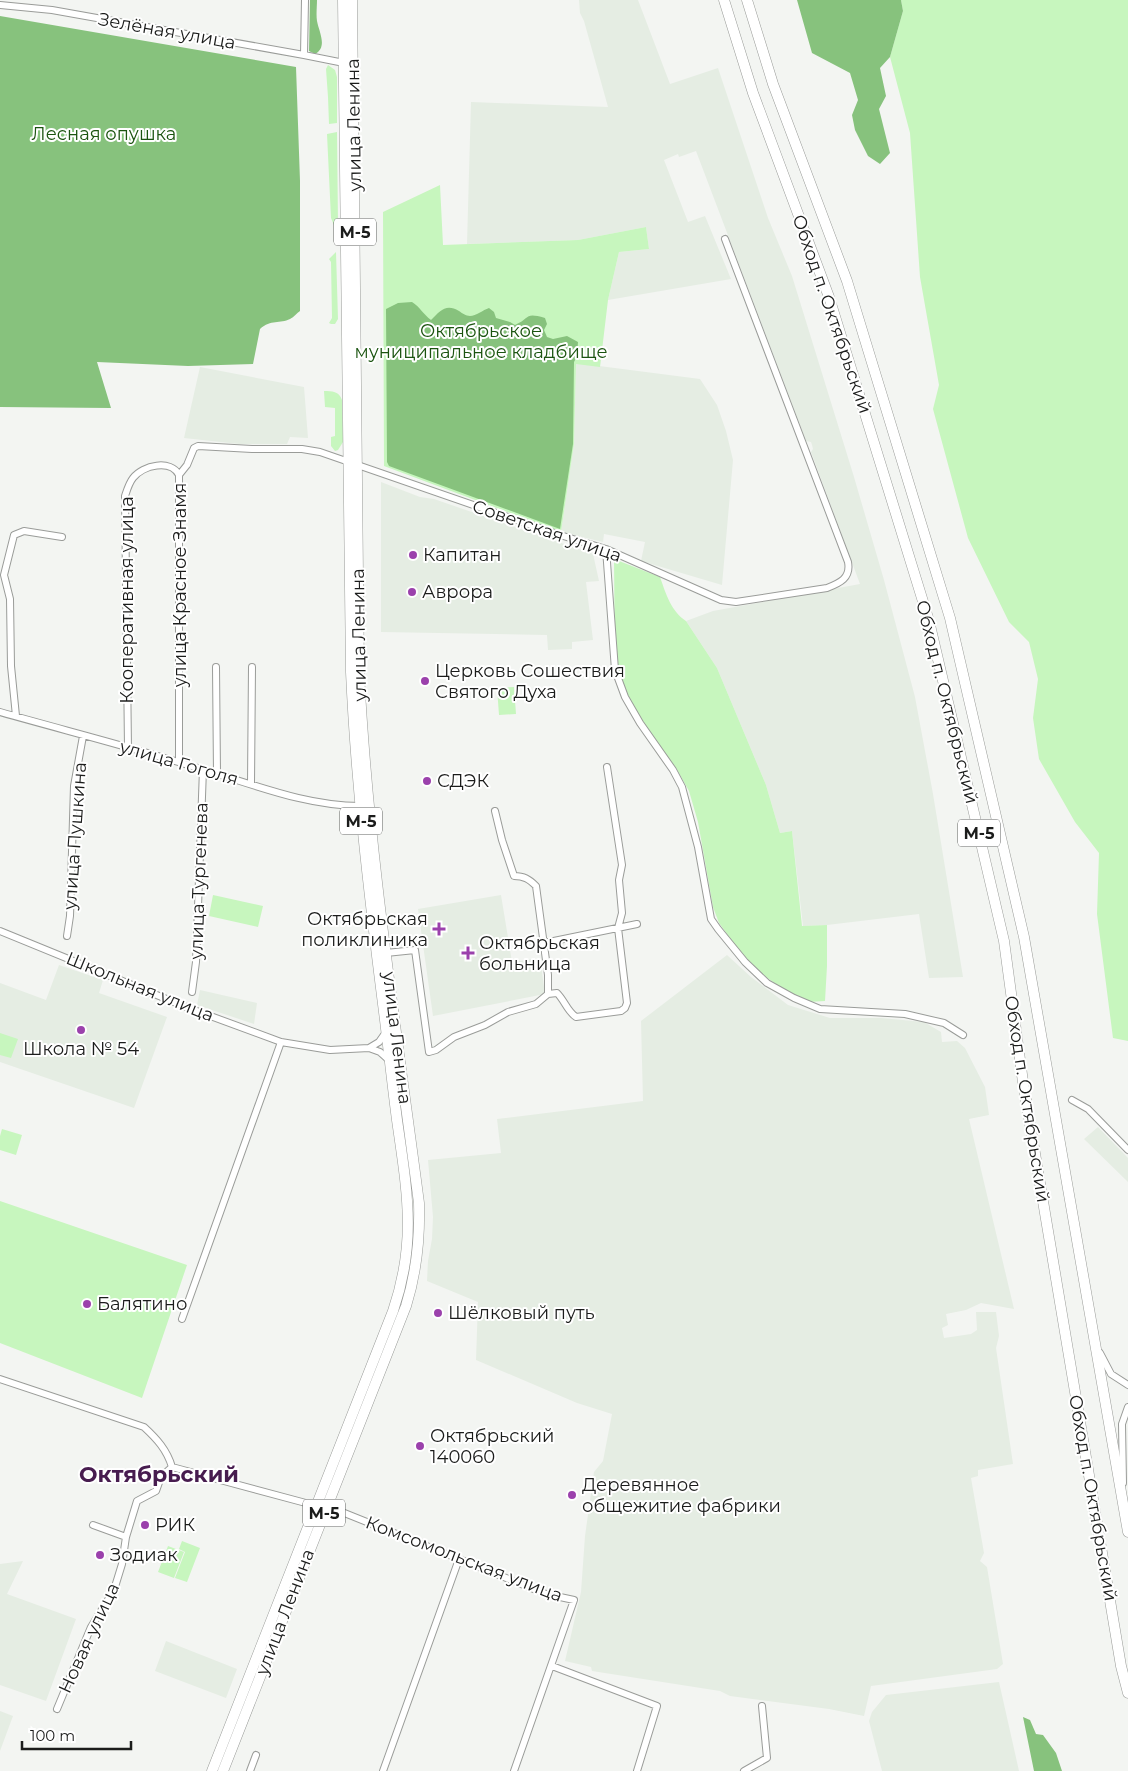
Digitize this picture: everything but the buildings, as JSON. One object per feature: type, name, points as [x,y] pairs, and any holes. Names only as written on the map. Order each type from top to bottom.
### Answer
[{"type":"main road","name":"улица Ленина","points":[[212,1771],[260,1646],[322,1506],[406,1306],[418,1256],[420,1230],[419,1203],[368,805],[362,732],[353,463],[343,0]]},
{"type":"main road","name":"улица Ленина","points":[[223,1771],[393,1311],[404,1270],[408,1237],[408,1205],[360,806],[350,672],[353,463],[352,0]]},
{"type":"main road","name":"Обход п. Октябрьский","points":[[724,0],[753,94],[829,297],[929,621],[1004,941],[1023,1082],[1120,1656],[1128,1692]]},
{"type":"main road","name":"Обход п. Октябрьский","points":[[747,0],[773,84],[847,281],[950,618],[1024,937],[1128,1532]]},
{"type":"street","points":[[304,55],[305,0]]},
{"type":"street","name":"Зелёная улица","points":[[0,5],[52,10],[344,63]]},
{"type":"street","name":"Советская улица","points":[[353,463],[560,535],[606,549],[721,600],[736,602],[827,588],[839,584],[845,578],[849,569],[848,562],[725,239]]},
{"type":"street","name":"улица Красное Знамя","points":[[179,762],[179,475],[187,465],[194,448],[198,446],[302,449],[320,452],[353,463]]},
{"type":"street","name":"Кооперативная улица","points":[[128,748],[125,496],[133,478],[139,472],[150,467],[170,466],[176,469],[179,475]]},
{"type":"street","points":[[16,716],[11,666],[10,599],[4,575],[14,535],[24,531],[62,537]]},
{"type":"street","points":[[606,549],[615,670],[625,697],[682,787],[698,846],[711,919],[718,929],[745,962],[767,983],[797,1000],[820,1009],[905,1014],[944,1023],[963,1036]]},
{"type":"street","name":"улица Красное Знамя","points":[[216,667],[216,773]]},
{"type":"street","points":[[251,784],[252,667]]},
{"type":"street","name":"улица Гоголя","points":[[0,712],[203,769],[293,798],[317,803],[360,806]]},
{"type":"street","name":"улица Пушкина","points":[[67,936],[70,916],[74,786],[83,736]]},
{"type":"street","points":[[386,953],[415,950],[429,1052],[436,1050],[454,1037],[485,1025],[508,1012],[536,1004],[548,994],[557,993],[563,998],[571,1014],[576,1017],[621,1012],[627,1002],[618,928],[622,913],[619,880],[622,865],[607,767]]},
{"type":"street","name":"улица Тургенева","points":[[192,992],[196,968],[203,769]]},
{"type":"street","points":[[495,811],[514,876],[521,876],[530,880],[536,886],[548,974],[548,994]]},
{"type":"street","points":[[544,943],[637,924]]},
{"type":"street","name":"Школьная улица","points":[[0,931],[186,1007],[281,1042],[330,1050],[368,1048]]},
{"type":"street","points":[[368,1048],[378,1042],[386,1031]]},
{"type":"street","points":[[182,1319],[281,1042]]},
{"type":"street","points":[[368,1048],[380,1052],[391,1063]]},
{"type":"street","points":[[1072,1100],[1088,1109],[1128,1150]]},
{"type":"street","points":[[1094,1344],[1111,1374],[1128,1385]]},
{"type":"street","points":[[0,1379],[144,1427],[159,1441],[169,1456],[172,1467],[322,1506]]},
{"type":"street","points":[[1124,1504],[1122,1424],[1128,1407]]},
{"type":"street","name":"Новая улица","points":[[57,1709],[91,1627],[114,1590],[122,1564],[126,1537],[137,1501],[156,1491],[162,1477],[172,1467]]},
{"type":"street","name":"Комсомольская улица","points":[[322,1506],[364,1519],[546,1594],[574,1600],[552,1666]]},
{"type":"street","points":[[93,1525],[126,1537]]},
{"type":"street","points":[[382,1771],[460,1559]]},
{"type":"street","points":[[514,1771],[552,1666],[657,1706],[637,1771]]},
{"type":"street","points":[[744,1771],[767,1758],[762,1706]]},
{"type":"street","points":[[250,1771],[256,1755]]},
{"type":"shaded area","points":[[579,0],[638,0],[670,84],[718,68],[768,218],[792,276],[884,580],[915,697],[963,977],[929,978],[919,914],[803,926],[792,831],[780,833],[766,785],[717,668],[686,621],[713,611],[860,584],[811,452],[813,449],[811,442],[806,441],[696,151],[679,157],[678,154],[664,160],[688,222],[705,216],[731,279],[608,300],[619,252],[649,249],[646,227],[578,240],[467,244],[471,102],[608,107],[584,21],[580,13]]},
{"type":"shaded area","points":[[576,363],[700,379],[717,405],[733,460],[722,585],[641,561],[645,542],[604,534],[603,542],[561,532],[574,444]]},
{"type":"shaded area","points":[[200,367],[304,387],[308,438],[290,437],[287,444],[239,444],[184,438]]},
{"type":"shaded area","points":[[381,482],[420,497],[434,499],[593,554],[599,581],[586,582],[593,640],[572,642],[572,649],[548,650],[547,635],[381,632]]},
{"type":"shaded area","name":"Октябрьская больница","points":[[501,895],[512,962],[540,958],[545,994],[433,1016],[418,909]]},
{"type":"shaded area","points":[[727,955],[751,977],[788,1005],[830,1018],[881,1018],[924,1022],[941,1032],[942,1042],[957,1041],[965,1048],[985,1087],[989,1115],[969,1119],[1014,1309],[981,1303],[966,1310],[946,1314],[948,1325],[942,1328],[944,1338],[971,1334],[977,1330],[976,1312],[996,1312],[999,1336],[996,1348],[1013,1464],[978,1470],[978,1476],[971,1478],[984,1553],[980,1561],[987,1567],[1003,1664],[997,1669],[871,1686],[864,1716],[829,1709],[730,1696],[720,1691],[592,1671],[591,1667],[565,1661],[581,1592],[585,1536],[594,1472],[603,1461],[612,1414],[577,1403],[476,1360],[478,1302],[427,1281],[433,1217],[428,1160],[501,1153],[497,1119],[643,1101],[641,1021]]},
{"type":"shaded area","name":"Школа № 54","points":[[59,965],[103,980],[99,993],[167,1017],[134,1108],[0,1062],[0,983],[46,1000]]},
{"type":"shaded area","points":[[200,990],[257,1003],[254,1024],[197,1005]]},
{"type":"shaded area","points":[[1098,1127],[1128,1158],[1128,1182],[1084,1139]]},
{"type":"shaded area","points":[[23,1561],[7,1594],[76,1619],[46,1701],[0,1685],[0,1564]]},
{"type":"shaded area","points":[[166,1641],[237,1669],[226,1698],[155,1671]]},
{"type":"shaded area","points":[[999,1682],[1019,1771],[882,1771],[869,1721],[872,1712],[886,1695]]},
{"type":"shaded area","points":[[0,1711],[13,1716],[0,1751]]},
{"type":"green space","points":[[310,0],[317,0],[317,19],[322,39],[321,47],[315,54],[309,51]]},
{"type":"green space","points":[[797,0],[901,0],[903,11],[890,57],[880,68],[886,96],[879,109],[890,153],[880,164],[868,156],[855,130],[852,115],[858,100],[850,73],[812,53]]},
{"type":"green space","points":[[901,0],[1128,0],[1128,1041],[1113,1038],[1097,914],[1099,853],[1075,822],[1039,759],[1033,718],[1038,679],[1029,642],[1009,622],[968,538],[933,409],[939,385],[920,277],[910,133],[890,57],[903,11]]},
{"type":"green space","name":"Лесная опушка","points":[[0,16],[296,67],[300,181],[300,311],[290,319],[268,324],[260,329],[253,364],[188,366],[97,362],[111,408],[0,407]]},
{"type":"green space","points":[[328,65],[335,70],[337,77],[337,123],[329,124],[326,69]]},
{"type":"green space","points":[[337,132],[338,225],[334,225],[331,218],[327,134]]},
{"type":"green space","name":"Октябрьское муниципальное кладбище","points":[[440,185],[443,245],[578,240],[646,227],[649,249],[619,252],[608,300],[600,367],[576,364],[574,444],[561,532],[384,466],[383,212]]},
{"type":"green space","points":[[336,252],[338,319],[335,324],[331,324],[329,323],[332,318],[331,262],[329,259]]},
{"type":"green space","points":[[412,302],[431,320],[443,309],[447,308],[470,316],[489,308],[494,312],[496,318],[515,325],[530,316],[538,316],[545,318],[547,324],[544,330],[547,337],[553,339],[567,336],[578,342],[577,356],[574,362],[573,444],[560,529],[389,466],[387,462],[386,309],[398,303]]},
{"type":"green space","points":[[324,391],[337,393],[342,400],[343,442],[338,450],[335,451],[331,446],[331,437],[335,436],[335,408],[325,407]]},
{"type":"green space","points":[[614,559],[660,577],[667,596],[676,612],[686,621],[717,668],[766,785],[780,833],[792,831],[802,926],[827,925],[825,1001],[808,1002],[786,991],[756,970],[746,960],[719,923],[713,907],[698,822],[689,791],[676,768],[639,719],[620,689],[615,668]]},
{"type":"green space","points":[[514,687],[516,714],[499,715],[497,688]]},
{"type":"green space","points":[[213,895],[263,906],[258,927],[209,916]]},
{"type":"green space","points":[[0,1033],[18,1039],[11,1058],[0,1055]]},
{"type":"green space","points":[[2,1129],[22,1135],[16,1155],[0,1150]]},
{"type":"green space","name":"Балятино","points":[[0,1201],[187,1265],[142,1398],[0,1343]]},
{"type":"green space","points":[[182,1541],[200,1548],[187,1582],[175,1578],[185,1552],[179,1549]]},
{"type":"green space","points":[[168,1546],[184,1552],[174,1578],[158,1572]]},
{"type":"green space","points":[[1023,1717],[1030,1720],[1036,1734],[1043,1735],[1056,1753],[1062,1771],[1034,1771]]},
{"type":"place","name":"Капитан","points":[[413,555]]},
{"type":"place","name":"Аврора","points":[[412,592]]},
{"type":"place","name":"Церковь Сошествия Святого Духа","points":[[425,681]]},
{"type":"place","name":"СДЭК","points":[[427,781]]},
{"type":"place","name":"Октябрьская поликлиника","points":[[439,929]]},
{"type":"place","name":"Октябрьская больница","points":[[468,953]]},
{"type":"place","name":"Школа № 54","points":[[81,1030]]},
{"type":"place","name":"Балятино","points":[[87,1304]]},
{"type":"place","name":"Шёлковый путь","points":[[438,1313]]},
{"type":"place","name":"Октябрьский 140060","points":[[420,1446]]},
{"type":"place","name":"Деревянное общежитие фабрики","points":[[572,1495]]},
{"type":"place","name":"РИК","points":[[145,1525]]},
{"type":"place","name":"Зодиак","points":[[100,1555]]},
{"type":"district","name":"Октябрьский","points":[[159,1474]]}]
